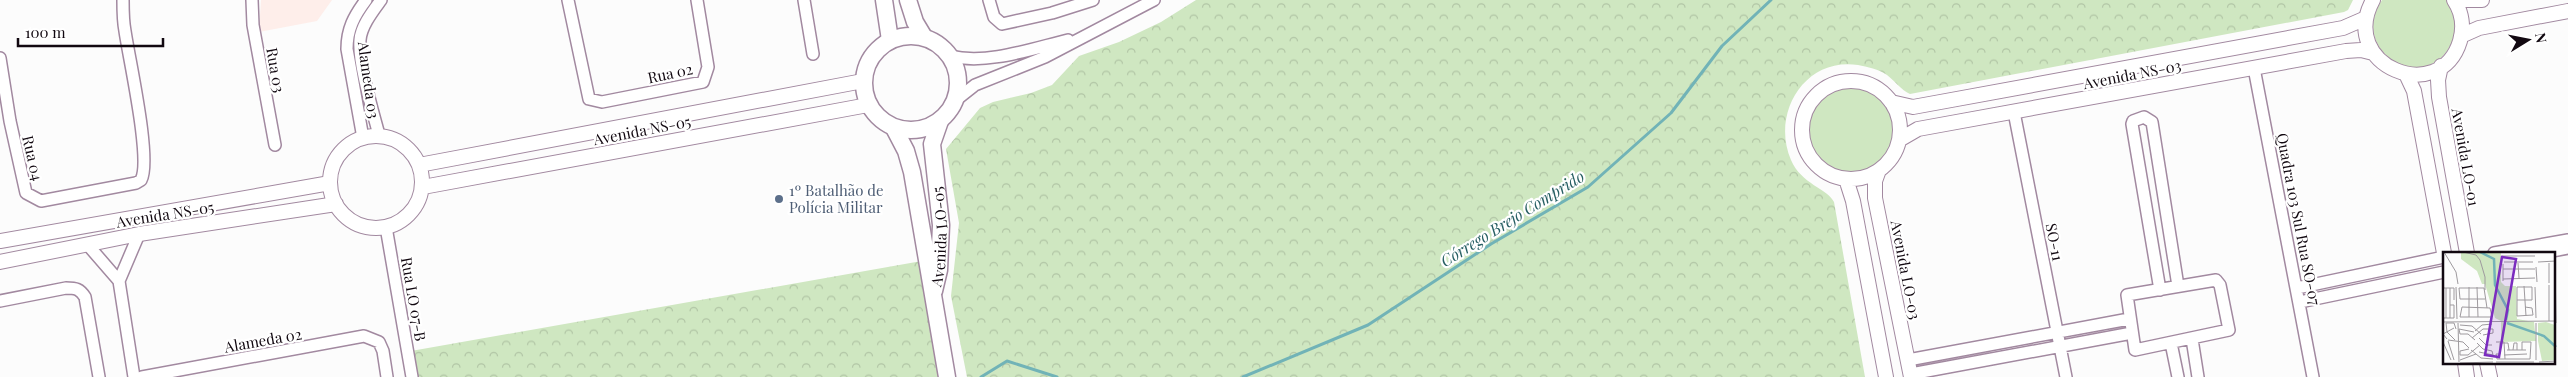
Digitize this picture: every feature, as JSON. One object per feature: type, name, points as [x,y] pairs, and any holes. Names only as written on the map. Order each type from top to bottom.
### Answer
[{"type":"main road","points":[[884,0],[890,40]]},
{"type":"main road","points":[[908,0],[915,22],[924,37]]},
{"type":"main road","points":[[908,35],[924,37],[938,44],[950,56],[956,70],[958,85],[956,100],[940,121],[926,129],[910,131],[894,128],[879,119],[868,105],[863,81],[867,63],[872,55],[890,40],[908,35]]},
{"type":"main road","name":"Avenida LO-05","points":[[933,293],[939,270],[942,225],[932,144],[940,121]]},
{"type":"main road","name":"Avenida LO-05","points":[[894,128],[906,151],[912,172],[946,377]]},
{"type":"street","name":"Rua 04","points":[[0,58],[12,130],[26,193],[41,201],[136,183],[141,180],[145,168],[138,103],[124,29],[123,0]]},
{"type":"street","name":"Rua 03","points":[[252,0],[252,25],[275,145]]},
{"type":"street","name":"Alameda 03","points":[[363,138],[347,49],[347,35],[351,22],[366,0]]},
{"type":"street","name":"Alameda 03","points":[[379,135],[371,105],[360,40],[363,28],[381,0]]},
{"type":"street","name":"Rua 02","points":[[568,0],[590,100],[610,101],[703,82],[708,67],[697,0]]},
{"type":"street","points":[[804,0],[813,54]]},
{"type":"street","points":[[989,0],[994,17],[1002,24],[1052,13],[1093,0]]},
{"type":"street","points":[[956,100],[975,85],[1046,57],[1082,36],[1154,0]]},
{"type":"street","points":[[2373,0],[2366,18],[2367,39],[2373,53],[2387,67],[2406,74],[2426,73],[2441,66],[2453,55],[2461,36],[2461,16],[2454,0]]},
{"type":"street","points":[[2462,0],[2482,0]]},
{"type":"street","points":[[2461,36],[2478,28],[2568,11]]},
{"type":"street","name":"Avenida NS-03","points":[[1846,179],[1827,173],[1809,154],[1804,142],[1804,116],[1810,105],[1828,87],[1847,82],[1872,86],[1891,102],[1913,107],[2343,28],[2366,18]]},
{"type":"street","points":[[950,56],[965,59],[983,58],[1082,36]]},
{"type":"street","name":"Avenida NS-03","points":[[1899,140],[1918,129],[2346,51],[2361,50],[2373,53]]},
{"type":"street","name":"Avenida LO-01","points":[[2441,66],[2438,80],[2439,97],[2467,252]]},
{"type":"street","name":"Quadra 103 Sul Rua SO-07","points":[[2254,68],[2313,377]]},
{"type":"street","points":[[2406,74],[2415,96],[2444,252]]},
{"type":"street","name":"Avenida NS-05","points":[[419,165],[863,81]]},
{"type":"street","points":[[1886,377],[1853,201],[1846,179],[1866,177],[1880,170],[1891,158],[1899,140],[1899,120],[1891,102]]},
{"type":"street","name":"Avenida NS-05","points":[[422,187],[868,105]]},
{"type":"street","name":"SO-11","points":[[2014,112],[2066,377]]},
{"type":"street","points":[[2160,290],[2132,124],[2134,120],[2146,117],[2152,123],[2178,286]]},
{"type":"street","points":[[379,135],[394,138],[406,146],[419,165],[422,187],[418,202],[410,214],[397,224],[386,227],[367,228],[353,222],[341,212],[336,204],[330,183],[332,168],[339,154],[350,143],[379,135]]},
{"type":"street","name":"Avenida LO-03","points":[[1880,170],[1874,185],[1875,198],[1910,370]]},
{"type":"street","name":"Avenida NS-05","points":[[0,241],[330,183]]},
{"type":"street","name":"Avenida NS-05","points":[[0,262],[139,234],[336,204]]},
{"type":"street","name":"Rua LO 07-B","points":[[386,227],[412,377]]},
{"type":"street","points":[[134,377],[119,281],[139,234]]},
{"type":"street","points":[[2500,252],[2568,240]]},
{"type":"street","points":[[87,244],[119,281]]},
{"type":"street","points":[[2547,252],[2568,248]]},
{"type":"street","points":[[2297,288],[2443,257]]},
{"type":"street","points":[[2300,302],[2443,272]]},
{"type":"street","points":[[2214,280],[2220,285],[2228,330],[2136,351],[2129,319],[2127,294],[2178,286],[2214,280]]},
{"type":"street","points":[[0,300],[66,288],[76,288],[85,297],[99,377]]},
{"type":"street","points":[[1910,370],[2057,332],[2129,319]]},
{"type":"street","points":[[1910,370],[2132,333]]},
{"type":"street","name":"Alameda 02","points":[[142,377],[364,336],[379,342],[383,350],[387,377]]},
{"type":"street","points":[[2192,339],[2198,377]]},
{"type":"street","points":[[2171,343],[2178,377]]},
{"type":"street","points":[[2465,364],[2467,377]]},
{"type":"street","points":[[2487,364],[2490,377]]},
{"type":"shaded area","points":[[261,0],[332,0],[317,21],[259,32]]},
{"type":"green space","points":[[1196,0],[2353,0],[2348,10],[2344,12],[1910,94],[1884,73],[1873,68],[1858,65],[1839,65],[1822,70],[1808,79],[1797,92],[1789,108],[1785,125],[1786,142],[1795,168],[1807,180],[1831,197],[1834,202],[1865,377],[967,377],[951,296],[959,223],[946,149],[980,108],[993,102],[1031,93],[1052,85],[1079,56],[1119,42],[1161,22]]},
{"type":"green space","points":[[2382,0],[2447,0],[2454,16],[2455,32],[2451,44],[2439,59],[2424,67],[2409,67],[2394,61],[2382,50],[2374,36],[2374,19]]},
{"type":"green space","points":[[1851,88],[1867,91],[1881,100],[1890,114],[1893,130],[1890,146],[1881,160],[1867,169],[1851,172],[1835,169],[1821,160],[1812,146],[1809,130],[1812,114],[1821,100],[1835,91]]},
{"type":"green space","points":[[933,259],[955,377],[416,377],[411,351]]},
{"type":"waterway","name":"Córrego Brejo Comprido","points":[[1243,377],[1368,325],[1491,244],[1588,187],[1671,113],[1722,46],[1771,0]]},
{"type":"waterway","name":"Córrego Brejo Comprido","points":[[981,377],[1007,361],[1057,377]]},
{"type":"place","name":"1º Batalhão de Polícia Militar","points":[[779,199]]}]
